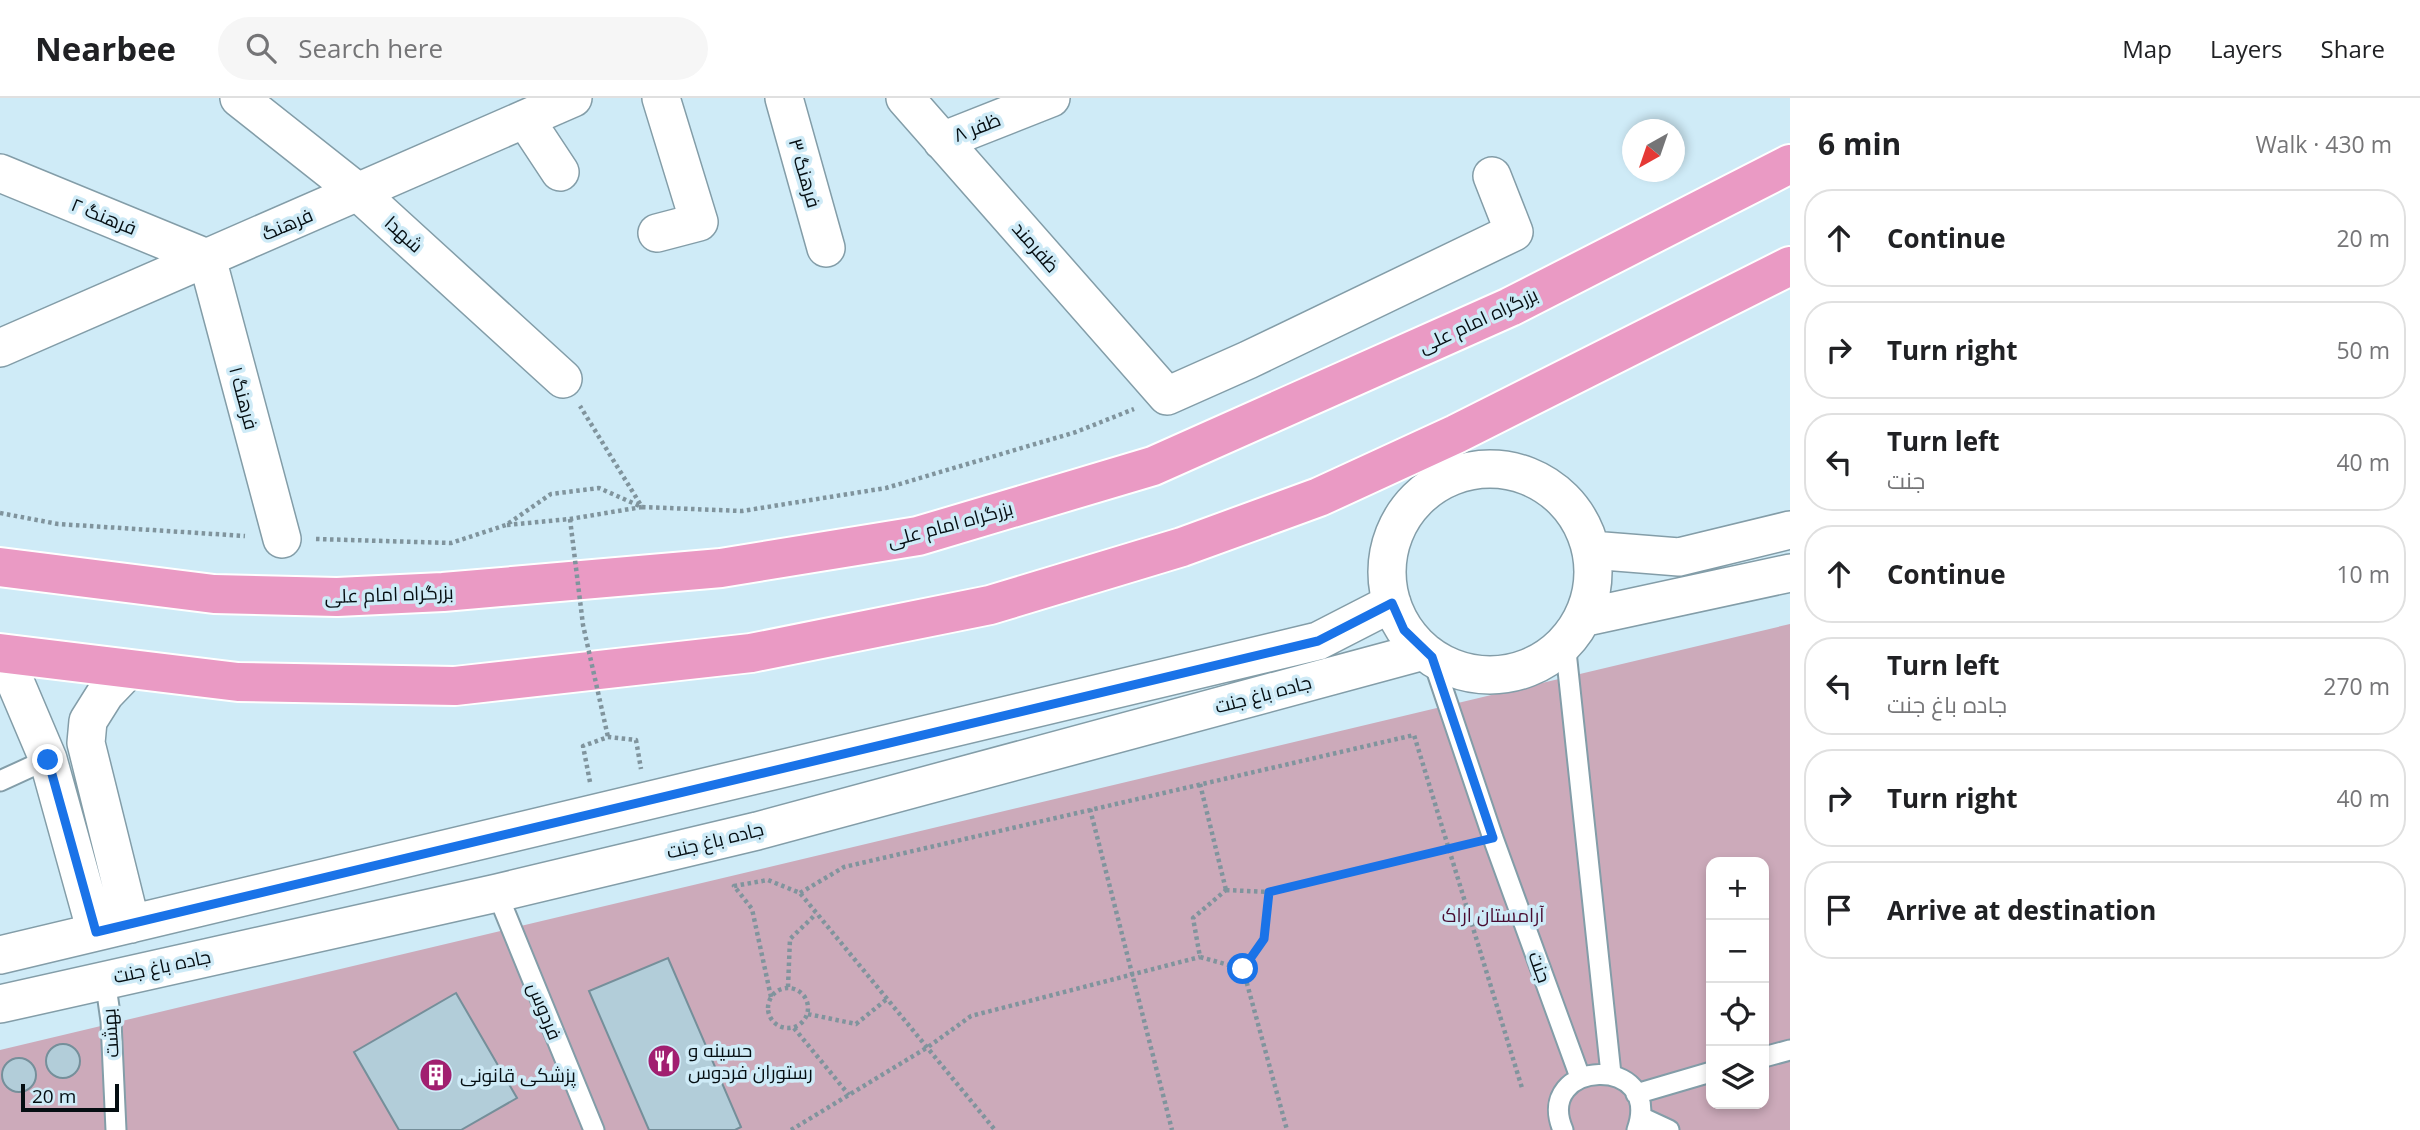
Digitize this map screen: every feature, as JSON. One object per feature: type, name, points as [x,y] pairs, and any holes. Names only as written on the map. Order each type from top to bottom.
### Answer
[{"type":"highway","name":"بزرگراه امام علی","points":[[0,567],[215,594],[337,597],[443,592],[722,568],[918,536],[1153,466],[1510,307],[1790,164]]},
{"type":"highway","points":[[1,653],[238,682],[455,687],[751,653],[990,605],[1182,547],[1319,497],[1456,434],[1790,265]]},
{"type":"street","name":"شهدا","points":[[239,98],[359,193],[563,379]]},
{"type":"street","points":[[657,233],[699,222],[662,98]]},
{"type":"street","name":"فرهنگ ۳","points":[[784,98],[826,248]]},
{"type":"street","name":"ظفرمند","points":[[905,98],[1167,397]]},
{"type":"street","name":"ظفر ۸","points":[[942,141],[1051,98]]},
{"type":"street","name":"فرهنگ","points":[[0,348],[359,193],[542,107]]},
{"type":"street","points":[[542,107],[560,172]]},
{"type":"street","name":"فرهنگ ۲","points":[[0,173],[207,258]]},
{"type":"street","points":[[1167,397],[1514,232],[1492,176]]},
{"type":"street","name":"فرهنگ ۱","points":[[207,258],[282,538]]},
{"type":"street","points":[[1482,469],[1511,471],[1531,477],[1548,487],[1563,499],[1575,515],[1591,550],[1592,590],[1574,630],[1551,655],[1535,666],[1507,674],[1467,673],[1428,654],[1404,630],[1388,593],[1386,564],[1397,526],[1407,510],[1427,489],[1463,472],[1482,469]]},
{"type":"street","points":[[1591,550],[1679,556],[1790,530]]},
{"type":"street","points":[[1574,630],[1790,573]]},
{"type":"street","name":"جاده باغ جنت","points":[[0,955],[1318,641],[1392,603]]},
{"type":"street","points":[[1,653],[48,760],[114,928]]},
{"type":"street","name":"جاده باغ جنت","points":[[0,1004],[497,893],[757,831],[1428,654]]},
{"type":"street","points":[[114,928],[86,743],[88,721],[105,694],[129,669]]},
{"type":"lane","points":[[1574,630],[1611,1074]]},
{"type":"lane","name":"جنت","points":[[1428,654],[1580,1077]]},
{"type":"lane","points":[[0,781],[48,760]]},
{"type":"lane","name":"فردوس","points":[[497,893],[594,1130]]},
{"type":"lane","name":"بهشت","points":[[105,979],[111,1021],[116,1130]]},
{"type":"lane","points":[[1769,1056],[1790,1050]]},
{"type":"lane","points":[[1556,1128],[1562,1098],[1570,1086],[1580,1077],[1596,1073],[1611,1074],[1626,1082],[1636,1094],[1640,1106],[1639,1124],[1669,1130]]},
{"type":"lane","points":[[1636,1094],[1706,1073]]},
{"type":"path","points":[[563,379],[642,507]]},
{"type":"path","points":[[0,513],[58,524],[282,538],[451,543],[506,525],[570,519],[642,507],[742,511],[886,488],[1076,432],[1167,397]]},
{"type":"path","points":[[506,525],[551,494],[598,488],[642,507]]},
{"type":"path","points":[[570,519],[583,625],[608,737]]},
{"type":"path","points":[[800,893],[844,867],[1414,735],[1522,1088]]},
{"type":"path","points":[[583,746],[608,737],[636,740]]},
{"type":"path","points":[[1199,784],[1226,890]]},
{"type":"path","points":[[1090,809],[1172,1130]]},
{"type":"path","points":[[1200,957],[1193,918],[1226,890],[1269,892],[1493,838]]},
{"type":"path","points":[[771,997],[752,909],[734,886],[768,880],[800,893],[995,1130]]},
{"type":"path","points":[[1243,969],[1264,939],[1269,892]]},
{"type":"path","points":[[788,987],[790,939],[816,914]]},
{"type":"path","points":[[791,1130],[928,1047],[971,1016],[1200,957],[1243,969]]},
{"type":"path","points":[[1243,969],[1287,1130]]},
{"type":"path","points":[[788,987],[805,995],[809,1005],[805,1021],[794,1028],[784,1028],[774,1023],[769,1016],[771,997],[778,990],[788,987]]},
{"type":"path","points":[[808,1014],[856,1024],[887,999]]},
{"type":"path","points":[[794,1028],[849,1095]]},
{"type":"green space","name":"آرامستان اراک","points":[[1790,624],[1790,1130],[0,1130],[0,1050]]},
{"type":"building","points":[[668,958],[741,1127],[735,1130],[649,1130],[589,991]]},
{"type":"building","name":"پزشکی قانونی","points":[[456,993],[517,1098],[461,1130],[399,1130],[354,1052]]},
{"type":"building","points":[[63,1044],[75,1049],[80,1061],[75,1073],[63,1078],[51,1073],[46,1061],[51,1049]]},
{"type":"building","points":[[19,1058],[31,1063],[36,1075],[31,1087],[19,1092],[7,1087],[2,1075],[7,1063]]},
{"type":"place","name":"حسینه و رستوران فردوس","points":[[664,1061]]},
{"type":"place","name":"پزشکی قانونی","points":[[436,1075]]},
{"type":"route","points":[[48,760],[96,932],[1318,641],[1392,603],[1404,630],[1432,657],[1493,838],[1269,892],[1264,939],[1243,969]]}]
